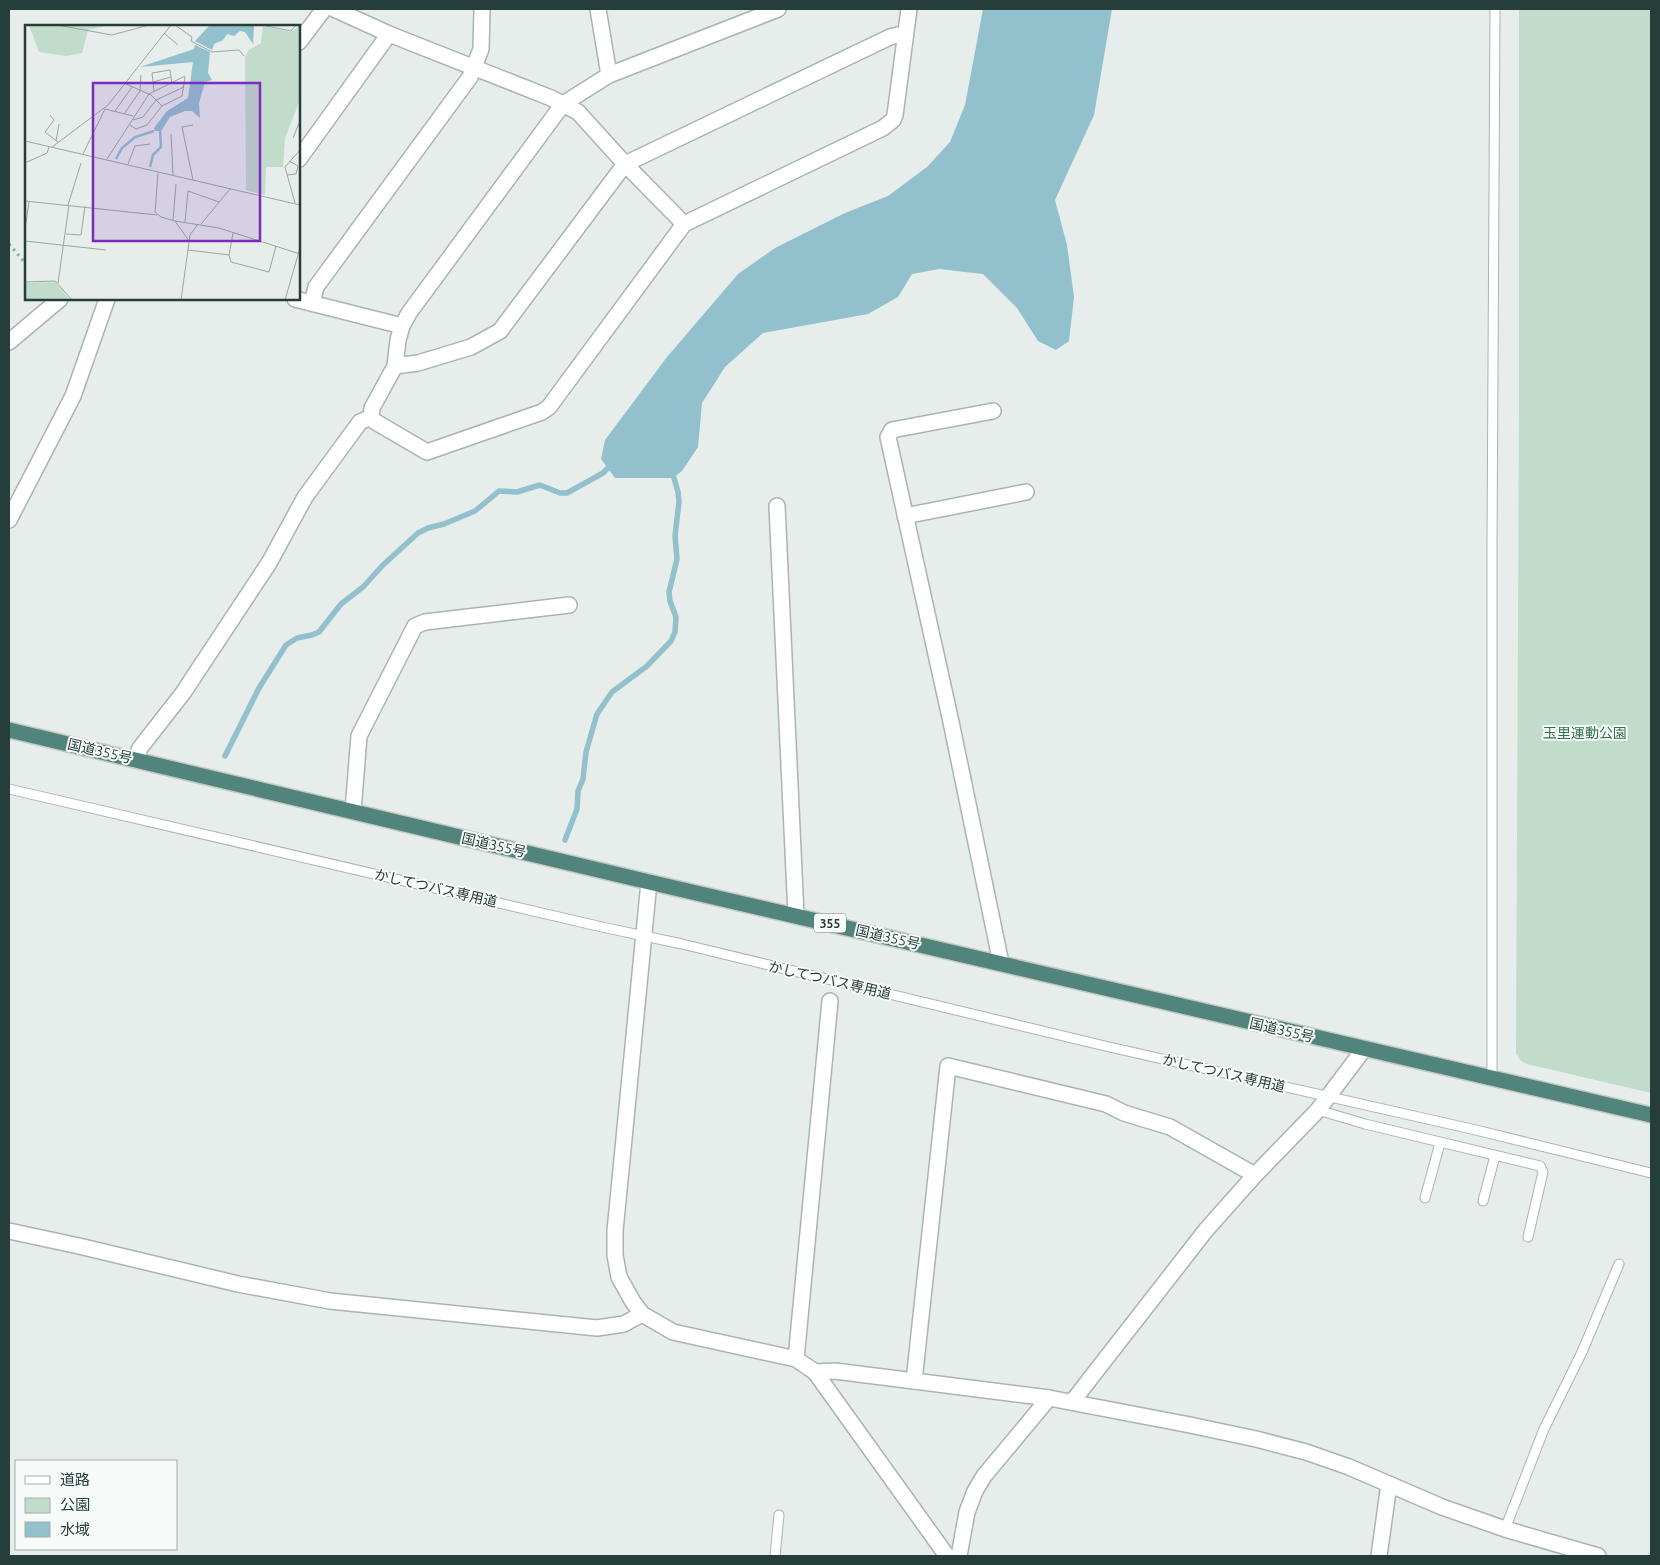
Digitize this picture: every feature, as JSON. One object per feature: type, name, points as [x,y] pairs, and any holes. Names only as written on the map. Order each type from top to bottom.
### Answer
[{"type":"highway","name":"国道355号","points":[[9,730],[649,882],[1651,1116]]},
{"type":"street","points":[[300,41],[324,9]]},
{"type":"street","points":[[334,9],[389,34],[563,104],[578,112],[625,164],[684,224]]},
{"type":"street","points":[[312,303],[316,287],[470,77],[481,49],[482,9]]},
{"type":"street","points":[[598,9],[609,75]]},
{"type":"street","points":[[778,9],[609,75],[563,104],[409,313],[402,326],[398,340],[395,366],[372,408],[371,417],[374,421],[427,452],[542,412],[549,407],[684,224],[890,124],[895,115],[909,9]]},
{"type":"street","points":[[300,158],[389,34]]},
{"type":"street","points":[[395,366],[418,363],[471,347],[500,331],[625,164],[890,37],[898,35],[905,37]]},
{"type":"street","points":[[9,342],[59,300]]},
{"type":"street","points":[[9,520],[73,396],[107,300]]},
{"type":"street","points":[[299,300],[402,326]]},
{"type":"street","points":[[992,411],[892,430],[889,433],[888,442],[951,722],[1001,963]]},
{"type":"street","points":[[135,760],[140,748],[183,693],[269,563],[305,497],[360,422],[371,417]]},
{"type":"street","points":[[905,516],[1026,492]]},
{"type":"street","points":[[777,506],[796,915]]},
{"type":"street","points":[[353,811],[359,736],[415,626],[425,622],[569,606]]},
{"type":"street","points":[[649,882],[615,1231],[615,1255],[619,1277],[629,1296],[642,1314],[673,1332],[796,1359],[814,1372],[947,1556]]},
{"type":"street","points":[[796,1359],[830,1001]]},
{"type":"street","points":[[1072,1402],[1206,1230],[1255,1175],[1318,1110],[1364,1050]]},
{"type":"street","points":[[914,1381],[948,1066],[1106,1104],[1124,1113],[1170,1127],[1255,1175]]},
{"type":"street","points":[[9,1231],[238,1284],[330,1301],[597,1328],[624,1324],[642,1314]]},
{"type":"street","points":[[814,1372],[835,1371],[1049,1398],[1190,1425],[1272,1444],[1306,1452],[1349,1467],[1442,1507],[1505,1529],[1598,1556]]},
{"type":"street","points":[[959,1556],[967,1512],[975,1491],[984,1476],[1049,1398]]},
{"type":"street","points":[[1379,1556],[1389,1484]]},
{"type":"lane","points":[[1492,1078],[1492,546],[1496,9]]},
{"type":"lane","name":"かしてつバス専用道","points":[[9,789],[1651,1172]]},
{"type":"lane","points":[[1318,1110],[1440,1143],[1540,1166],[1543,1172],[1528,1237]]},
{"type":"lane","points":[[1425,1198],[1440,1143]]},
{"type":"lane","points":[[1483,1201],[1495,1156]]},
{"type":"lane","points":[[1505,1529],[1544,1429],[1582,1352],[1619,1264]]},
{"type":"lane","points":[[775,1556],[779,1515]]},
{"type":"path","points":[[9,244],[25,263]]},
{"type":"green space","name":"玉里運動公園","points":[[1519,9],[1651,9],[1651,1093],[1527,1064],[1521,1061],[1516,1053]]},
{"type":"water","points":[[983,9],[1112,9],[1094,115],[1055,200],[1067,245],[1074,297],[1069,341],[1056,350],[1038,341],[1017,308],[983,274],[939,269],[912,274],[898,297],[868,314],[763,333],[725,367],[702,403],[698,447],[682,471],[673,478],[615,478],[601,459],[605,440],[667,357],[738,274],[775,248],[845,213],[888,196],[927,167],[950,142],[965,105]]},
{"type":"waterway","points":[[225,756],[259,688],[286,645],[297,638],[319,632],[341,604],[363,587],[383,565],[418,533],[475,511],[499,491],[517,492],[540,485],[560,493],[567,493],[603,473],[612,464]]},
{"type":"waterway","points":[[565,840],[577,809],[578,791],[583,779],[586,752],[597,714],[612,692],[647,666],[671,641],[675,632],[676,617],[669,592],[677,559],[675,536],[679,502],[672,471]]}]
